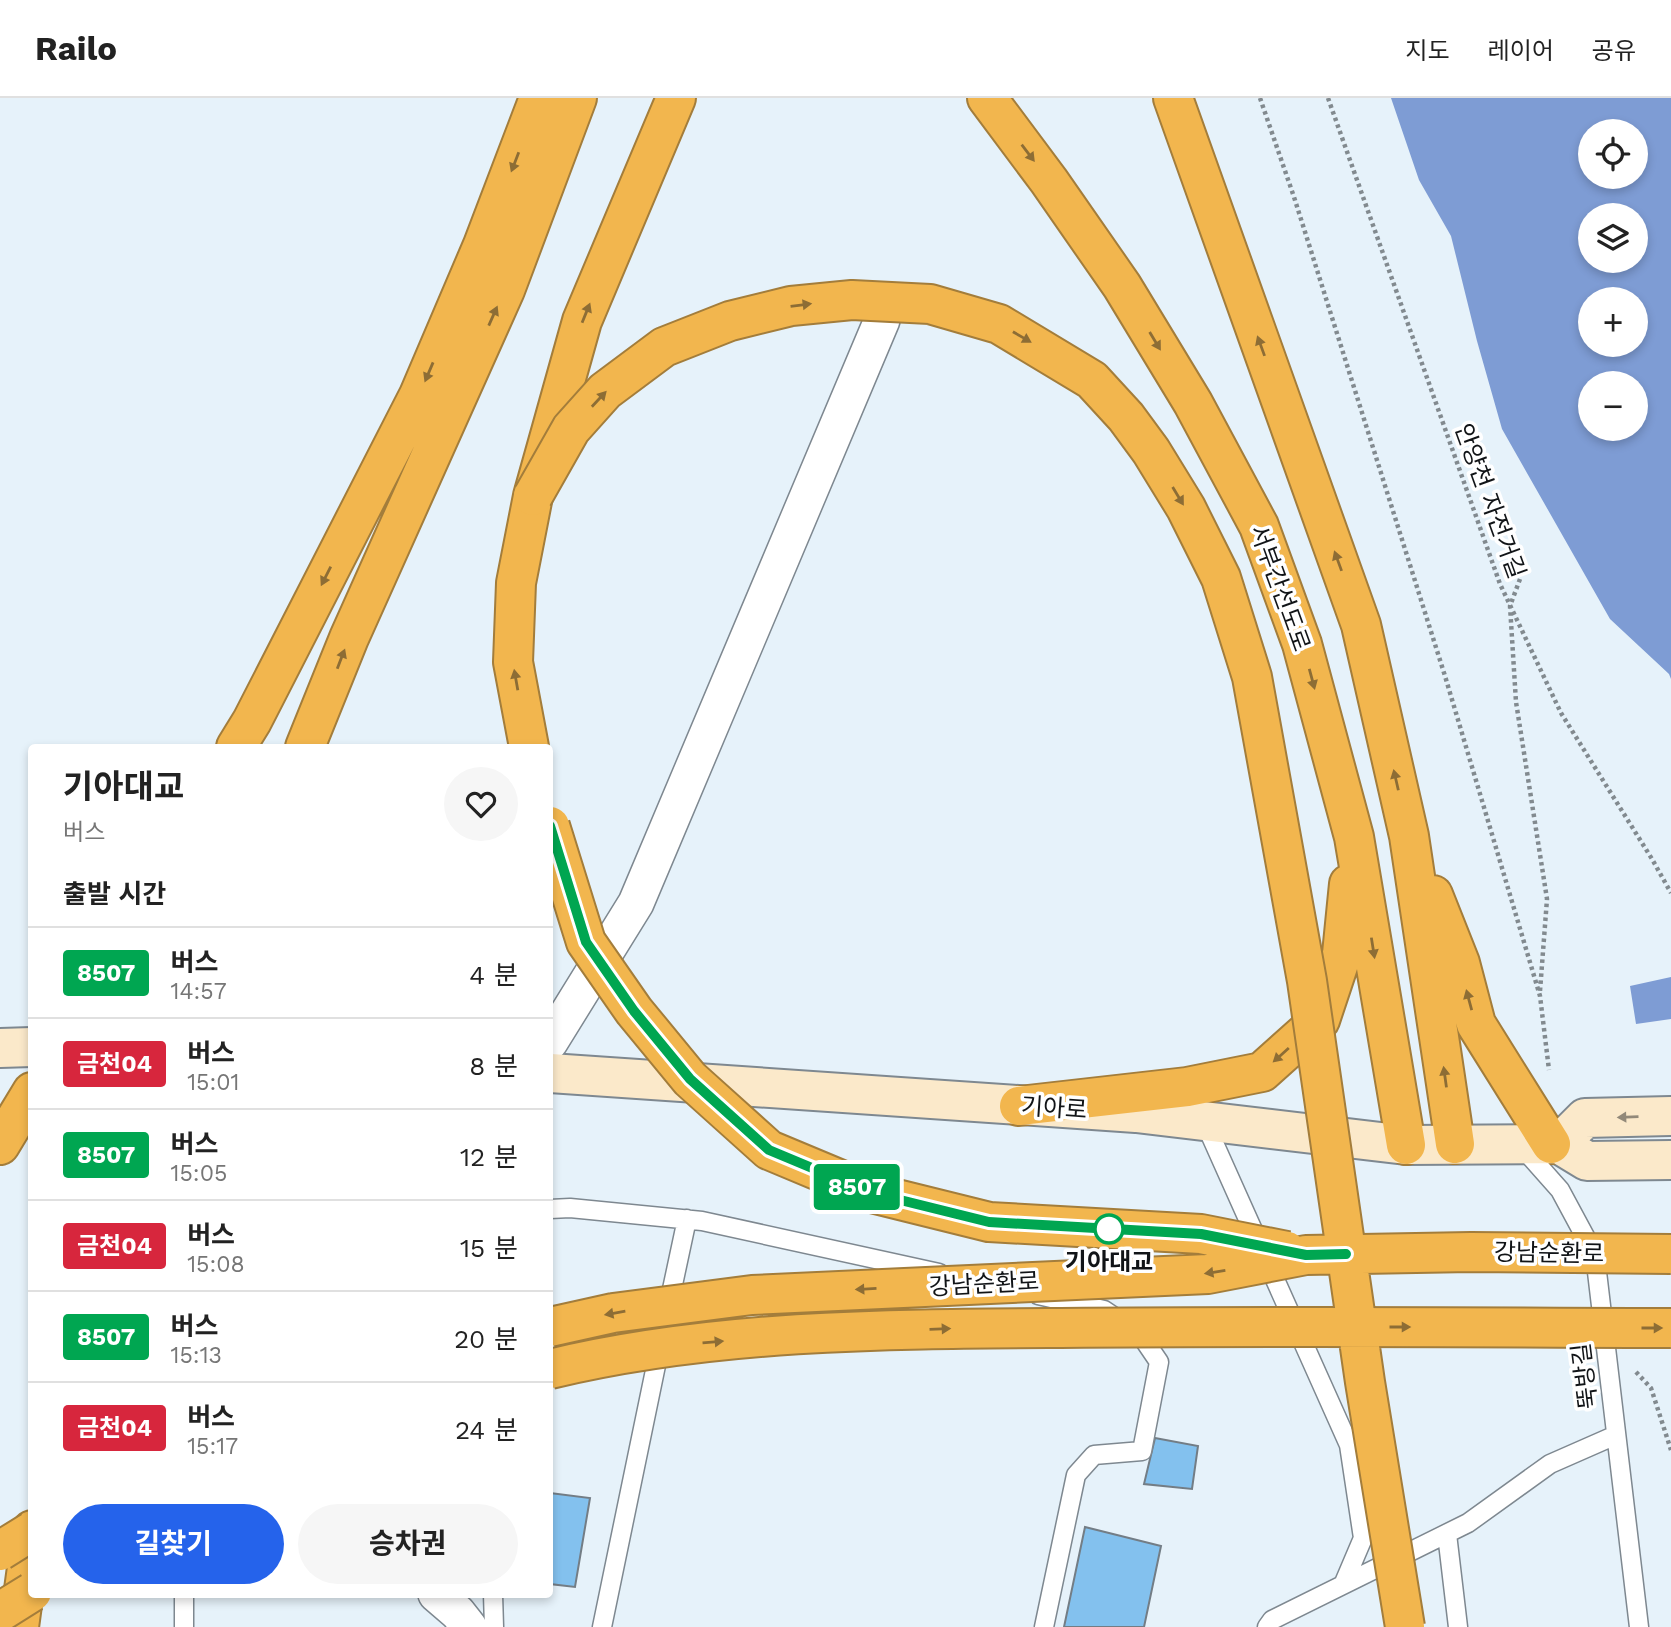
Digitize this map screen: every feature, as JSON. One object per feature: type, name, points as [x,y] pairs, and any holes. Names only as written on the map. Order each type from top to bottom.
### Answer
[{"type":"highway","points":[[244,734],[419,395],[484,245],[539,98]]},
{"type":"highway","points":[[311,735],[349,638],[505,290],[577,98]]},
{"type":"highway","points":[[528,744],[513,662],[516,583],[533,496],[582,321],[676,98]]},
{"type":"highway","name":"서부간선도로","points":[[987,98],[1122,286],[1194,403],[1259,526],[1302,644],[1354,837],[1406,1145]]},
{"type":"highway","points":[[1173,98],[1361,625],[1409,836],[1455,1144]]},
{"type":"highway","points":[[533,496],[571,429],[605,391],[664,347],[734,320],[791,306],[852,300],[930,304],[999,324],[1092,380],[1126,417],[1151,451],[1186,508],[1221,578],[1252,677],[1307,981],[1364,1382],[1405,1627]]},
{"type":"highway","points":[[553,836],[586,942],[634,1011],[690,1079],[769,1150],[872,1193],[989,1222],[1201,1234],[1306,1255]]},
{"type":"highway","points":[[1409,836],[1460,963],[1476,1024],[1560,1142]]},
{"type":"highway","points":[[1019,1106],[1186,1087],[1262,1072],[1320,1020],[1342,954],[1354,837]]},
{"type":"highway","points":[[0,1144],[28,1098]]},
{"type":"highway","name":"강남순환로","points":[[553,1326],[613,1313],[752,1295],[1208,1274],[1306,1255],[1471,1252],[1671,1254]]},
{"type":"highway","name":"강남순환로","points":[[553,1368],[594,1358],[708,1342],[827,1333],[972,1328],[1196,1326],[1671,1328]]},
{"type":"highway","points":[[0,1551],[28,1533]]},
{"type":"highway","points":[[19,1627],[28,1560]]},
{"type":"highway","points":[[0,1612],[28,1594]]},
{"type":"main road","points":[[0,1048],[28,1047]]},
{"type":"main road","name":"기아로","points":[[553,1073],[1136,1113],[1406,1145],[1560,1142],[1671,1160]]},
{"type":"main road","name":"기아로","points":[[1560,1142],[1671,1116]]},
{"type":"street","points":[[553,1037],[636,903],[882,320]]},
{"type":"street","points":[[441,1598],[469,1627]]},
{"type":"lane","points":[[1205,1123],[1349,1445],[1363,1538],[1343,1585]]},
{"type":"lane","name":"뚝방길","points":[[1560,1142],[1560,1190],[1595,1255],[1639,1627]]},
{"type":"lane","points":[[553,1209],[570,1208],[687,1219],[1104,1310],[1140,1334],[1158,1362],[1142,1451],[1094,1455],[1076,1475],[1044,1627]]},
{"type":"lane","points":[[602,1627],[687,1219]]},
{"type":"lane","points":[[1267,1627],[1272,1620],[1468,1523],[1550,1464],[1616,1434]]},
{"type":"lane","points":[[1447,1534],[1458,1627]]},
{"type":"lane","points":[[184,1598],[184,1627]]},
{"type":"lane","points":[[493,1598],[494,1627]]},
{"type":"path","points":[[1259,98],[1294,197],[1446,676],[1540,996],[1550,1076]]},
{"type":"path","name":"안양천 자전거길","points":[[1328,98],[1495,571],[1510,606],[1561,713],[1671,893]]},
{"type":"path","points":[[1520,579],[1510,606],[1516,702],[1547,899],[1540,996]]},
{"type":"path","points":[[1605,1338],[1651,1388],[1671,1450]]},
{"type":"water","points":[[1391,98],[1671,98],[1671,679],[1669,674],[1610,619],[1502,429],[1451,236],[1419,180]]},
{"type":"water","points":[[1671,977],[1671,1019],[1636,1024],[1630,986]]},
{"type":"building","points":[[1155,1438],[1198,1446],[1192,1489],[1144,1484]]},
{"type":"building","points":[[553,1493],[590,1498],[575,1587],[553,1584]]},
{"type":"building","points":[[1085,1527],[1161,1546],[1144,1627],[1064,1627]]},
{"type":"bus line","name":"8507","points":[[553,839],[586,942],[634,1011],[690,1079],[769,1150],[872,1193],[989,1222],[1201,1234],[1306,1255],[1346,1254]]},
{"type":"place","name":"기아대교","points":[[1109,1229]]}]
